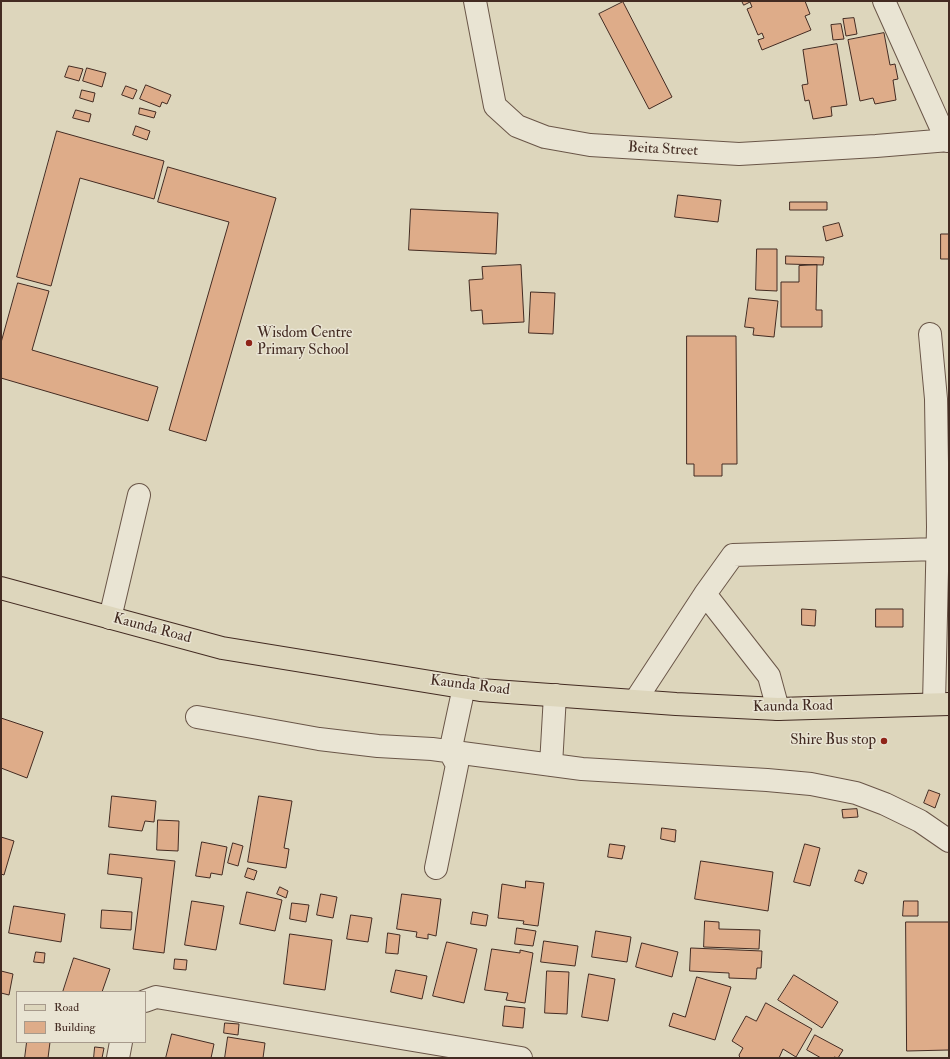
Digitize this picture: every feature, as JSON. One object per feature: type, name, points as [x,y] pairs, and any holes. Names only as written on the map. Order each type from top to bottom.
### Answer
[{"type":"main road","name":"Kaunda Road","points":[[1,588],[222,648],[464,687],[635,701],[778,709],[942,704]]},
{"type":"street","name":"Beita Street","points":[[475,1],[495,106],[516,126],[545,137],[590,145],[739,154],[948,140]]},
{"type":"street","points":[[884,1],[948,140]]},
{"type":"street","points":[[930,334],[936,399],[942,704]]},
{"type":"street","points":[[110,618],[139,495]]},
{"type":"street","points":[[635,701],[705,594],[733,555],[938,549]]},
{"type":"street","points":[[705,594],[769,676],[778,709]]},
{"type":"street","points":[[436,868],[457,765],[450,752],[464,687]]},
{"type":"street","points":[[551,765],[555,695]]},
{"type":"street","points":[[197,717],[319,740],[378,746],[432,749],[582,769],[811,784],[856,793],[884,804],[920,820],[949,841]]},
{"type":"street","points":[[146,1001],[156,997],[521,1058]]},
{"type":"street","points":[[118,1058],[121,1043]]},
{"type":"building","points":[[742,1],[805,1],[810,14],[805,16],[811,30],[762,50],[758,40],[764,38],[762,33],[758,35],[747,9],[752,7],[750,2],[744,5]]},
{"type":"building","points":[[623,2],[672,97],[649,109],[599,14]]},
{"type":"building","points":[[854,18],[857,34],[846,36],[843,19]]},
{"type":"building","points":[[841,24],[844,39],[833,40],[831,25]]},
{"type":"building","points":[[884,33],[890,65],[895,64],[898,79],[893,80],[896,100],[875,104],[873,98],[860,101],[848,40]]},
{"type":"building","points":[[837,44],[847,105],[831,107],[832,116],[813,119],[809,100],[805,101],[802,85],[808,84],[803,50]]},
{"type":"building","points":[[69,66],[83,69],[79,81],[65,77]]},
{"type":"building","points":[[87,68],[106,73],[102,87],[83,81]]},
{"type":"building","points":[[146,85],[171,95],[167,104],[162,102],[160,107],[140,99]]},
{"type":"building","points":[[126,86],[137,90],[133,99],[122,95]]},
{"type":"building","points":[[82,90],[95,93],[93,102],[80,98]]},
{"type":"building","points":[[140,108],[156,112],[154,118],[139,114]]},
{"type":"building","points":[[76,110],[91,114],[89,122],[73,118]]},
{"type":"building","points":[[136,126],[150,131],[147,140],[133,135]]},
{"type":"building","points":[[57,131],[164,161],[154,199],[80,178],[51,286],[17,277]]},
{"type":"building","points":[[168,167],[276,198],[206,441],[169,430],[229,222],[158,202]]},
{"type":"building","points":[[678,195],[721,200],[718,222],[675,217]]},
{"type":"building","points":[[790,202],[827,202],[827,210],[790,210]]},
{"type":"building","points":[[411,209],[498,213],[496,254],[409,250]]},
{"type":"building","points":[[839,223],[843,236],[826,241],[823,227]]},
{"type":"building","points":[[941,234],[949,234],[949,259],[941,259]]},
{"type":"building","points":[[757,249],[777,249],[777,291],[756,290]]},
{"type":"building","points":[[786,256],[824,257],[823,265],[786,264]]},
{"type":"building","points":[[521,265],[524,322],[483,324],[482,310],[471,311],[469,280],[483,279],[482,267]]},
{"type":"building","points":[[817,265],[816,310],[822,310],[822,327],[781,327],[781,282],[799,282],[799,266]]},
{"type":"building","points":[[18,283],[49,291],[32,350],[158,387],[148,421],[1,378],[1,343]]},
{"type":"building","points":[[531,292],[555,293],[553,334],[529,333]]},
{"type":"building","points":[[749,298],[778,301],[774,337],[753,335],[754,328],[745,327]]},
{"type":"building","points":[[687,336],[736,336],[737,464],[722,464],[722,476],[694,476],[694,464],[687,464]]},
{"type":"building","points":[[802,609],[816,610],[815,626],[802,625]]},
{"type":"building","points":[[876,609],[903,609],[903,627],[876,627]]},
{"type":"building","points":[[1,718],[43,732],[27,778],[1,768]]},
{"type":"building","points":[[929,790],[940,794],[935,808],[924,803]]},
{"type":"building","points":[[112,796],[156,801],[154,822],[145,821],[142,831],[109,827]]},
{"type":"building","points":[[259,796],[292,801],[284,848],[289,849],[286,868],[248,862]]},
{"type":"building","points":[[857,809],[858,817],[843,818],[842,810]]},
{"type":"building","points":[[158,820],[179,821],[178,851],[157,850]]},
{"type":"building","points":[[662,828],[676,830],[675,842],[661,839]]},
{"type":"building","points":[[1,837],[14,841],[4,875],[1,874]]},
{"type":"building","points":[[202,842],[227,847],[222,875],[211,873],[210,878],[196,876]]},
{"type":"building","points":[[233,843],[243,846],[238,866],[228,863]]},
{"type":"building","points":[[610,844],[625,846],[622,859],[608,857]]},
{"type":"building","points":[[805,844],[820,848],[810,886],[794,882]]},
{"type":"building","points":[[110,854],[175,861],[164,953],[133,949],[142,878],[108,874]]},
{"type":"building","points":[[701,861],[773,872],[768,911],[695,899]]},
{"type":"building","points":[[248,868],[257,871],[254,880],[245,877]]},
{"type":"building","points":[[859,870],[867,873],[863,884],[855,881]]},
{"type":"building","points":[[526,881],[544,883],[538,926],[523,924],[524,921],[498,918],[502,884],[525,888]]},
{"type":"building","points":[[280,887],[288,891],[286,898],[277,894]]},
{"type":"building","points":[[247,892],[282,900],[275,931],[240,924]]},
{"type":"building","points":[[321,894],[337,897],[333,918],[317,915]]},
{"type":"building","points":[[402,894],[441,899],[436,936],[428,934],[428,939],[416,937],[417,932],[397,929]]},
{"type":"building","points":[[192,901],[224,906],[216,950],[185,945]]},
{"type":"building","points":[[904,901],[918,901],[918,916],[903,916]]},
{"type":"building","points":[[292,903],[309,905],[306,922],[290,919]]},
{"type":"building","points":[[14,906],[65,914],[61,942],[9,933]]},
{"type":"building","points":[[102,910],[132,912],[131,930],[101,928]]},
{"type":"building","points":[[473,912],[488,915],[486,926],[471,924]]},
{"type":"building","points":[[351,915],[372,918],[368,942],[347,939]]},
{"type":"building","points":[[705,921],[719,922],[719,929],[760,930],[759,949],[704,947]]},
{"type":"building","points":[[906,922],[949,922],[949,1050],[907,1051]]},
{"type":"building","points":[[517,928],[536,931],[533,946],[515,944]]},
{"type":"building","points":[[596,931],[631,937],[627,962],[592,957]]},
{"type":"building","points":[[388,933],[400,935],[398,954],[386,953]]},
{"type":"building","points":[[290,934],[332,940],[325,990],[284,984]]},
{"type":"building","points":[[544,941],[578,946],[575,966],[541,962]]},
{"type":"building","points":[[447,942],[477,949],[464,1003],[433,996]]},
{"type":"building","points":[[642,943],[678,952],[672,977],[636,967]]},
{"type":"building","points":[[691,948],[762,951],[761,968],[757,968],[756,979],[729,978],[729,973],[690,971]]},
{"type":"building","points":[[492,949],[520,953],[520,950],[533,953],[525,1003],[506,1000],[508,993],[485,990]]},
{"type":"building","points":[[36,952],[45,953],[44,963],[34,962]]},
{"type":"building","points":[[74,958],[110,969],[102,991],[63,991]]},
{"type":"building","points":[[175,959],[187,960],[186,970],[174,969]]},
{"type":"building","points":[[396,970],[427,976],[422,999],[391,992]]},
{"type":"building","points":[[1,971],[13,974],[9,995],[1,993]]},
{"type":"building","points":[[547,971],[569,972],[567,1014],[545,1013]]},
{"type":"building","points":[[589,974],[615,979],[608,1021],[582,1017]]},
{"type":"building","points":[[794,975],[838,1002],[822,1028],[778,1000]]},
{"type":"building","points":[[697,977],[731,987],[715,1040],[669,1026],[673,1013],[685,1017]]},
{"type":"building","points":[[766,1003],[812,1029],[796,1057],[783,1049],[779,1058],[740,1058],[739,1055],[743,1048],[732,1041],[746,1016],[756,1021]]},
{"type":"building","points":[[505,1006],[525,1008],[523,1028],[503,1026]]},
{"type":"building","points":[[225,1023],[239,1024],[238,1035],[224,1033]]},
{"type":"building","points":[[172,1034],[214,1044],[211,1058],[166,1058]]},
{"type":"building","points":[[815,1035],[843,1050],[838,1058],[821,1058],[807,1050]]},
{"type":"building","points":[[228,1037],[265,1043],[263,1058],[225,1058]]},
{"type":"building","points":[[27,1043],[50,1043],[48,1058],[25,1058]]},
{"type":"building","points":[[95,1047],[104,1048],[102,1058],[94,1058]]},
{"type":"place","name":"Wisdom Centre Primary School","points":[[249,343]]},
{"type":"place","name":"Shire Bus stop","points":[[884,741]]}]
